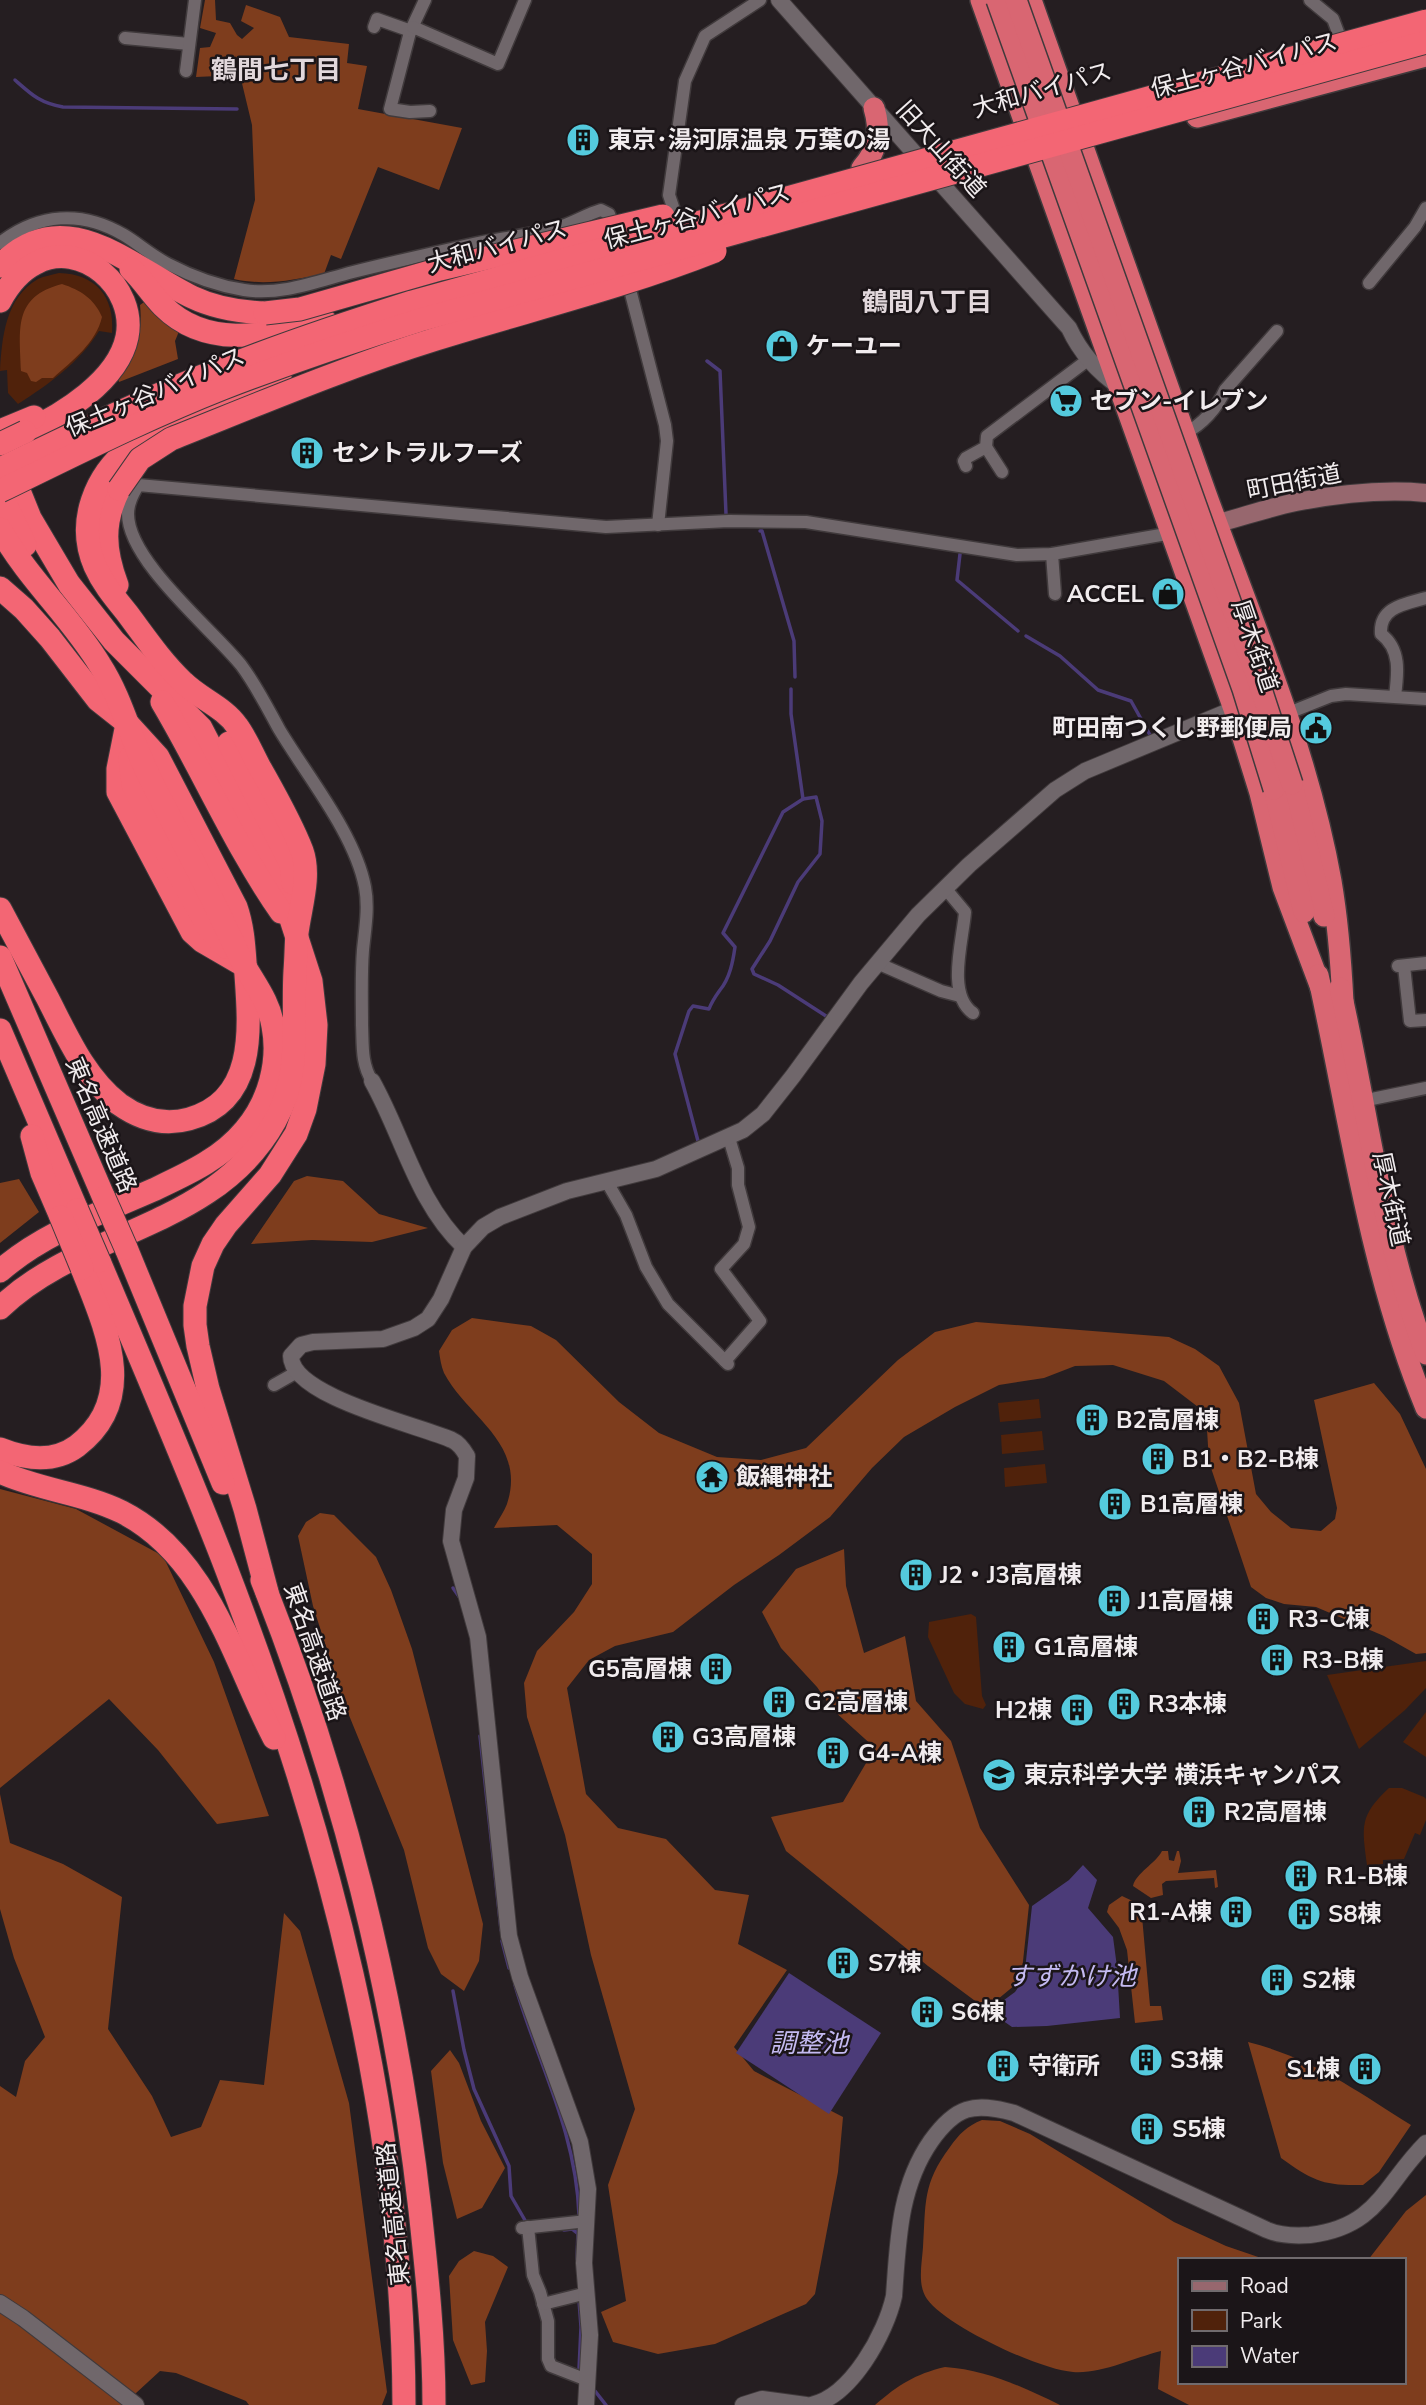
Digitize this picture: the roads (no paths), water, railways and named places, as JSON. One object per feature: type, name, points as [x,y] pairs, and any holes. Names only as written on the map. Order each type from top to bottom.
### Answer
[{"type":"highway","points":[[981,0],[1234,709],[1260,793],[1283,887],[1321,988]]},
{"type":"highway","name":"厚木街道","points":[[997,0],[1242,689],[1283,786],[1370,1232],[1395,1325],[1426,1408]]},
{"type":"highway","name":"厚木街道","points":[[1016,0],[1259,683],[1283,786],[1343,1002],[1388,1231],[1408,1304],[1426,1354]]},
{"type":"highway","points":[[1031,0],[1274,678],[1306,778],[1331,880],[1340,944],[1343,1002]]},
{"type":"highway","name":"大和バイパス","points":[[922,156],[1024,122],[1426,10]]},
{"type":"highway","name":"保土ヶ谷バイパス","points":[[0,469],[214,371],[316,333],[412,302],[860,173],[1426,21]]},
{"type":"highway","points":[[1001,56],[1014,62],[1027,59],[1043,34]]},
{"type":"highway","points":[[0,498],[143,430],[224,396],[371,345],[942,184],[1423,55]]},
{"type":"highway","name":"保土ヶ谷バイパス","points":[[0,491],[139,424],[222,389],[420,320],[826,207],[1423,55]]},
{"type":"highway","points":[[0,266],[11,254],[29,243],[62,237],[101,246],[195,298],[231,310],[265,313],[300,309],[440,269],[860,173],[873,153],[878,134],[874,108]]},
{"type":"highway","name":"大和バイパス","points":[[0,460],[25,433],[128,399],[212,364],[326,322],[860,173]]},
{"type":"highway","points":[[1057,214],[1058,207],[1063,202],[1087,195],[1100,198]]},
{"type":"highway","points":[[297,935],[261,883],[188,746],[128,615],[110,567],[107,520],[119,489],[140,459],[171,439],[383,357],[488,323],[600,292],[687,262],[826,207]]},
{"type":"highway","points":[[101,246],[138,275],[163,306],[199,330],[233,337],[279,332],[326,322]]},
{"type":"highway","points":[[0,301],[23,271],[48,258],[80,261],[103,272],[120,291],[127,305],[127,337],[121,354],[110,369],[85,396],[65,411],[25,433],[0,442],[30,518],[69,584],[114,641],[153,666],[185,692],[226,714],[237,726],[303,853],[305,870],[297,935],[294,994],[296,1045],[290,1083],[275,1122],[233,1175],[215,1189],[175,1213],[50,1271],[23,1288],[0,1308]]},
{"type":"highway","points":[[128,615],[103,582],[94,564],[88,541],[92,499],[106,472],[128,449],[147,436],[280,376]]},
{"type":"highway","points":[[0,431],[25,433]]},
{"type":"highway","points":[[0,491],[30,556],[102,667],[127,723],[118,769],[118,792],[192,932],[245,967],[268,1006],[274,1028],[275,1054],[267,1094],[257,1114],[246,1130],[218,1156],[200,1167],[57,1233],[23,1253],[0,1272]]},
{"type":"highway","points":[[0,529],[24,567],[71,623]]},
{"type":"highway","points":[[0,588],[24,609],[50,638],[99,699],[127,723],[158,757],[236,907],[243,926],[248,1038],[245,1063],[236,1084],[222,1102],[207,1112],[180,1122],[145,1119],[118,1103],[95,1081],[79,1057],[0,909]]},
{"type":"highway","points":[[153,666],[206,724]]},
{"type":"highway","points":[[1234,709],[1262,698],[1272,686],[1274,678]]},
{"type":"highway","points":[[185,692],[206,724],[276,873],[311,981],[315,1012],[313,1064],[296,1134],[283,1158],[213,1244],[203,1266],[195,1306],[195,1325],[208,1389],[267,1592]]},
{"type":"highway","name":"東名高速道路","points":[[0,957],[191,1402],[267,1592],[310,1714],[339,1810],[387,1998],[415,2167],[425,2256],[434,2401]]},
{"type":"highway","name":"東名高速道路","points":[[4,1039],[90,1265],[224,1563],[257,1655],[326,1869],[345,1944],[375,2088],[397,2258],[404,2400]]},
{"type":"highway","points":[[0,1298],[17,1281],[46,1262],[211,1184],[229,1172],[261,1142]]},
{"type":"highway","points":[[0,1449],[31,1459],[59,1454],[74,1448],[87,1438],[104,1416],[112,1395],[112,1357],[90,1265]]},
{"type":"highway","points":[[0,1472],[92,1500],[121,1512],[142,1525],[176,1555],[196,1580],[220,1620],[257,1705],[303,1794]]},
{"type":"main road","name":"町田街道","points":[[1172,533],[1331,496],[1426,493]]},
{"type":"street","points":[[186,71],[195,0]]},
{"type":"street","points":[[425,0],[412,29],[390,109],[430,111]]},
{"type":"street","points":[[374,27],[377,19],[412,29],[498,64],[525,0]]},
{"type":"street","points":[[678,222],[669,195],[684,81],[705,36],[760,0]]},
{"type":"street","name":"旧大山街道","points":[[779,0],[874,108],[922,156],[942,184],[1069,328],[1089,359],[1104,376],[1120,387]]},
{"type":"street","points":[[1310,0],[1333,19],[1339,35]]},
{"type":"street","points":[[125,38],[189,44]]},
{"type":"street","points":[[1368,284],[1415,227],[1426,208]]},
{"type":"street","points":[[0,243],[22,228],[44,220],[87,219],[107,226],[169,264],[194,275],[231,288],[259,292],[295,288],[473,244],[540,232],[601,210],[612,219],[665,425],[667,441],[658,525]]},
{"type":"street","points":[[1069,328],[1085,336],[1098,327]]},
{"type":"street","points":[[1185,433],[1200,424],[1221,399],[1225,390],[1277,331]]},
{"type":"street","points":[[966,467],[964,461],[984,436],[1089,359]]},
{"type":"street","points":[[984,436],[1002,472]]},
{"type":"street","points":[[464,1247],[437,1217],[387,1107],[365,1070],[362,969],[367,915],[366,897],[356,855],[254,683],[239,663],[157,575],[134,537],[128,506],[138,485],[606,527],[729,521],[806,522],[1017,555],[1052,554],[1172,533]]},
{"type":"street","points":[[1052,554],[1055,594]]},
{"type":"street","points":[[1395,696],[1398,673],[1396,655],[1389,640],[1381,634],[1380,623],[1387,612],[1426,598]]},
{"type":"street","points":[[1286,714],[1331,696],[1355,694],[1426,699]]},
{"type":"street","points":[[586,2405],[590,2335],[584,2263],[588,2189],[580,2142],[520,1977],[509,1936],[481,1658],[474,1616],[451,1541],[454,1510],[466,1478],[467,1455],[454,1441],[385,1419],[347,1403],[297,1373],[291,1356],[301,1345],[313,1342],[383,1339],[414,1328],[428,1319],[441,1299],[464,1247],[483,1227],[512,1212],[567,1191],[656,1169],[743,1130],[763,1114],[877,963],[918,915],[1007,831],[1070,779],[1234,709]]},
{"type":"street","points":[[945,888],[965,912],[958,971],[960,996],[965,1006],[973,1013]]},
{"type":"street","points":[[877,963],[941,991],[960,996]]},
{"type":"street","points":[[1426,963],[1401,966],[1410,1021],[1426,1020]]},
{"type":"street","points":[[1362,1101],[1426,1088]]},
{"type":"street","points":[[607,1182],[626,1215],[646,1266],[668,1304],[727,1362],[761,1321],[721,1269],[744,1244],[749,1227],[738,1185],[735,1154],[729,1138]]},
{"type":"street","points":[[274,1385],[297,1373]]},
{"type":"street","points":[[811,2405],[821,2403],[844,2388],[880,2333],[894,2296],[903,2204],[911,2176],[922,2154],[939,2131],[950,2117],[958,2113],[981,2107],[1014,2113],[1267,2230],[1290,2235],[1334,2231],[1361,2219],[1370,2212],[1426,2143]]},
{"type":"street","points":[[587,2221],[526,2228],[533,2275],[548,2321],[548,2359],[551,2366],[587,2380]]},
{"type":"street","points":[[544,2305],[587,2293]]},
{"type":"street","points":[[0,2303],[136,2405]]},
{"type":"street","points":[[743,2405],[762,2399],[806,2405]]},
{"type":"water","name":"すずかけ池","points":[[1083,1865],[1097,1880],[1088,1908],[1113,1937],[1120,2018],[1012,2027],[989,2011],[1015,1992],[1024,1979],[1032,1906],[1069,1880]]},
{"type":"water","name":"調整池","points":[[789,1973],[881,2033],[829,2114],[736,2053]]},
{"type":"waterway","points":[[15,80],[37,98],[63,107],[237,109]]},
{"type":"waterway","points":[[707,361],[720,371],[726,514]]},
{"type":"waterway","points":[[760,531],[794,641],[795,677]]},
{"type":"waterway","points":[[960,554],[957,580],[1018,631]]},
{"type":"waterway","points":[[1026,636],[1060,656],[1098,690],[1131,701],[1150,735]]},
{"type":"waterway","points":[[791,689],[791,714],[803,799]]},
{"type":"waterway","points":[[698,1141],[675,1054],[689,1011],[693,1006],[709,1009],[726,980],[735,947],[723,933],[783,812],[803,799],[816,797],[822,821],[820,854],[798,882],[770,941],[752,969],[754,974],[778,985],[826,1016]]},
{"type":"waterway","points":[[453,1588],[460,1598]]},
{"type":"waterway","points":[[480,1736],[501,1930]]},
{"type":"waterway","points":[[502,1941],[509,1968]]},
{"type":"waterway","points":[[515,1985],[571,2154],[579,2215]]},
{"type":"waterway","points":[[453,1991],[474,2089],[509,2166],[511,2196],[526,2222]]},
{"type":"waterway","points":[[564,2230],[572,2229],[577,2233]]},
{"type":"waterway","points":[[577,2259],[578,2230]]},
{"type":"waterway","points":[[579,2300],[579,2369]]},
{"type":"waterway","points":[[595,2391],[606,2405]]},
{"type":"place","name":"東京･湯河原温泉 万葉の湯","points":[[583,140]]},
{"type":"place","name":"ケーユー","points":[[782,346]]},
{"type":"place","name":"セブン-イレブン","points":[[1066,401]]},
{"type":"place","name":"セントラルフーズ","points":[[307,453]]},
{"type":"place","name":"ACCEL","points":[[1168,594]]},
{"type":"place","name":"町田南つくし野郵便局","points":[[1316,728]]},
{"type":"place","name":"B2高層棟","points":[[1092,1420]]},
{"type":"place","name":"B1・B2-B棟","points":[[1158,1459]]},
{"type":"place","name":"飯縄神社","points":[[712,1477]]},
{"type":"place","name":"B1高層棟","points":[[1115,1504]]},
{"type":"place","name":"J2・J3高層棟","points":[[916,1575]]},
{"type":"place","name":"J1高層棟","points":[[1114,1601]]},
{"type":"place","name":"R3-C棟","points":[[1263,1619]]},
{"type":"place","name":"G1高層棟","points":[[1009,1647]]},
{"type":"place","name":"R3-B棟","points":[[1277,1660]]},
{"type":"place","name":"G5高層棟","points":[[716,1669]]},
{"type":"place","name":"G2高層棟","points":[[779,1702]]},
{"type":"place","name":"R3本棟","points":[[1124,1704]]},
{"type":"place","name":"H2棟","points":[[1077,1710]]},
{"type":"place","name":"G3高層棟","points":[[668,1737]]},
{"type":"place","name":"G4-A棟","points":[[833,1753]]},
{"type":"place","name":"東京科学大学 横浜キャンパス","points":[[999,1775]]},
{"type":"place","name":"R2高層棟","points":[[1199,1812]]},
{"type":"place","name":"R1-B棟","points":[[1301,1876]]},
{"type":"place","name":"R1-A棟","points":[[1236,1912]]},
{"type":"place","name":"S8棟","points":[[1304,1914]]},
{"type":"place","name":"S7棟","points":[[843,1963]]},
{"type":"place","name":"S2棟","points":[[1277,1980]]},
{"type":"place","name":"S6棟","points":[[927,2012]]},
{"type":"place","name":"S3棟","points":[[1146,2060]]},
{"type":"place","name":"守衛所","points":[[1003,2066]]},
{"type":"place","name":"S1棟","points":[[1365,2069]]},
{"type":"place","name":"S5棟","points":[[1147,2129]]},
{"type":"district","name":"鶴間七丁目","points":[[276,70]]},
{"type":"district","name":"鶴間八丁目","points":[[927,302]]}]
